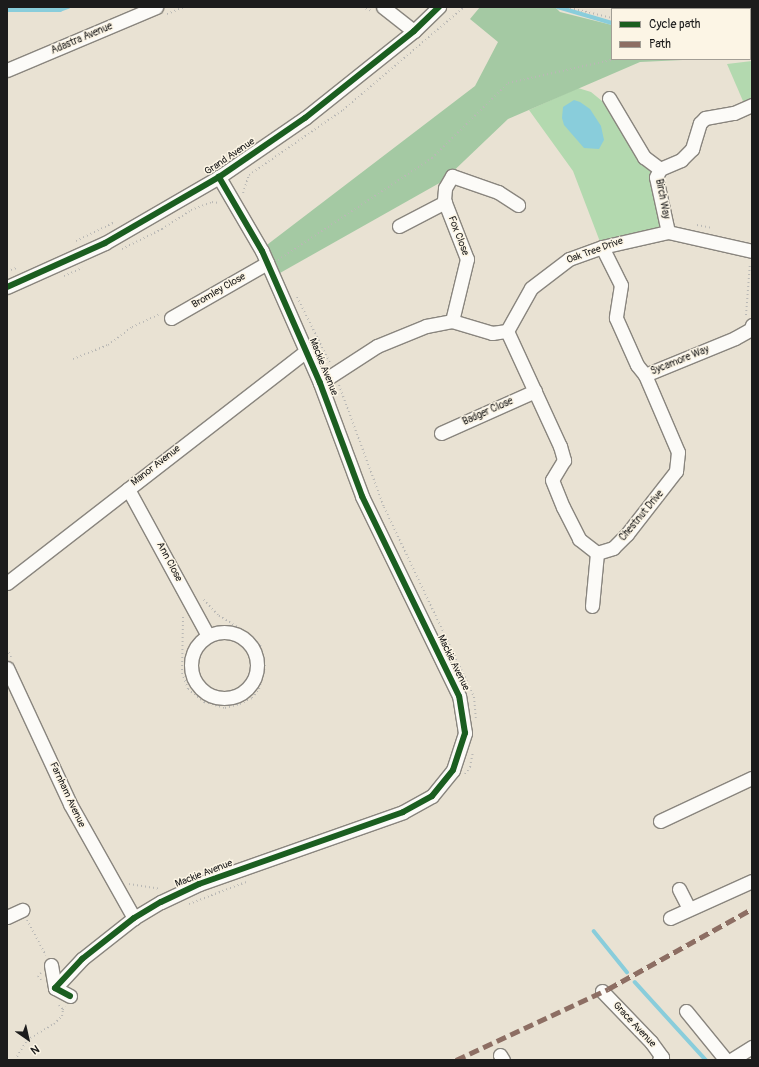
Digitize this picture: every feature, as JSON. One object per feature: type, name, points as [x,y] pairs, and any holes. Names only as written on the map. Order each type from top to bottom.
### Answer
[{"type":"street","name":"Adastra Avenue","points":[[7,70],[156,7]]},
{"type":"street","points":[[383,7],[414,31]]},
{"type":"street","name":"Grand Avenue","points":[[7,287],[105,243],[219,177],[305,118],[414,31],[439,7]]},
{"type":"street","points":[[609,98],[644,157],[660,169]]},
{"type":"street","name":"Birch Way","points":[[668,232],[656,177],[660,169],[681,160],[692,149],[700,123],[705,118],[734,113],[752,105]]},
{"type":"street","points":[[399,226],[445,202],[445,188],[452,176],[498,192],[518,205]]},
{"type":"street","name":"Mackie Avenue","points":[[55,988],[82,959],[134,918],[200,884],[402,812],[432,796],[453,770],[465,733],[459,696],[362,496],[320,383],[306,351],[273,259],[219,177]]},
{"type":"street","name":"Fox Close","points":[[445,202],[467,259],[452,321]]},
{"type":"street","name":"Oak Tree Drive","points":[[508,331],[530,288],[569,258],[602,246],[668,232],[751,256]]},
{"type":"street","name":"Sycamore Way","points":[[602,246],[620,285],[616,318],[637,365],[645,375],[750,325]]},
{"type":"street","name":"Bromley Close","points":[[171,318],[273,259]]},
{"type":"street","points":[[320,383],[377,346],[426,326],[452,321],[492,333],[508,331],[552,426],[564,460],[552,480],[579,538],[597,553],[592,606]]},
{"type":"street","name":"Manor Avenue","points":[[7,583],[306,351]]},
{"type":"street","name":"Chestnut Drive","points":[[597,553],[614,548],[627,534],[676,470],[678,452],[645,375]]},
{"type":"street","name":"Badger Close","points":[[441,433],[535,391]]},
{"type":"street","name":"Ann Close","points":[[128,489],[208,636]]},
{"type":"street","points":[[230,632],[245,640],[255,654],[255,676],[240,693],[220,697],[205,692],[195,680],[191,671],[193,655],[200,642],[208,636],[230,632]]},
{"type":"street","name":"Farnham Avenue","points":[[10,665],[70,804],[134,918]]},
{"type":"street","points":[[660,821],[752,778]]},
{"type":"street","points":[[670,918],[752,881]]},
{"type":"street","points":[[680,889],[689,909]]},
{"type":"street","points":[[7,917],[24,913]]},
{"type":"street","points":[[52,965],[55,988],[68,1001]]},
{"type":"street","name":"Grace Avenue","points":[[602,991],[662,1059]]},
{"type":"street","points":[[686,1011],[726,1060]]},
{"type":"street","points":[[731,1060],[752,1047]]},
{"type":"path","points":[[566,7],[611,18]]},
{"type":"path","points":[[280,265],[273,259],[432,158],[508,83],[611,60]]},
{"type":"path","points":[[243,193],[244,198]]},
{"type":"path","points":[[71,244],[121,219]]},
{"type":"path","points":[[695,225],[716,230]]},
{"type":"path","points":[[750,325],[751,256]]},
{"type":"path","points":[[7,271],[19,267]]},
{"type":"path","points":[[293,290],[334,373],[384,507],[474,697],[477,724]]},
{"type":"path","points":[[7,649],[10,665]]},
{"type":"path","points":[[462,778],[470,768],[474,745]]},
{"type":"path","points":[[188,904],[254,879]]},
{"type":"path","points":[[124,883],[167,890]]},
{"type":"path","points":[[24,913],[52,965],[38,976],[42,981]]},
{"type":"path","points":[[15,1060],[27,1040],[54,1024],[62,1016],[63,1010],[68,1001]]},
{"type":"path","points":[[59,1004],[63,1010]]},
{"type":"green space","points":[[480,7],[555,7],[560,12],[611,25],[611,60],[683,60],[640,62],[508,119],[443,181],[280,273],[255,254],[475,86],[498,42],[470,19]]},
{"type":"green space","points":[[752,61],[752,105],[746,108],[727,64]]},
{"type":"green space","points":[[578,88],[591,92],[602,101],[635,154],[656,177],[668,232],[602,247],[573,171],[529,110]]},
{"type":"water","points":[[574,100],[590,109],[601,126],[604,140],[599,149],[584,148],[564,125],[562,118],[563,107]]},
{"type":"waterway","points":[[7,10],[60,10],[68,7]]},
{"type":"waterway","points":[[558,7],[611,23]]},
{"type":"waterway","points":[[594,931],[627,972]]},
{"type":"waterway","points":[[635,982],[706,1060]]},
{"type":"marked path","points":[[456,1060],[608,989],[752,909]]},
{"type":"cycle path","points":[[7,287],[105,243],[219,177],[305,118],[414,31],[439,7]]},
{"type":"cycle path","points":[[70,996],[55,988],[82,959],[134,918],[161,902],[199,884],[403,812],[432,796],[453,770],[465,733],[459,696],[362,496],[320,383],[262,251],[219,177]]}]
